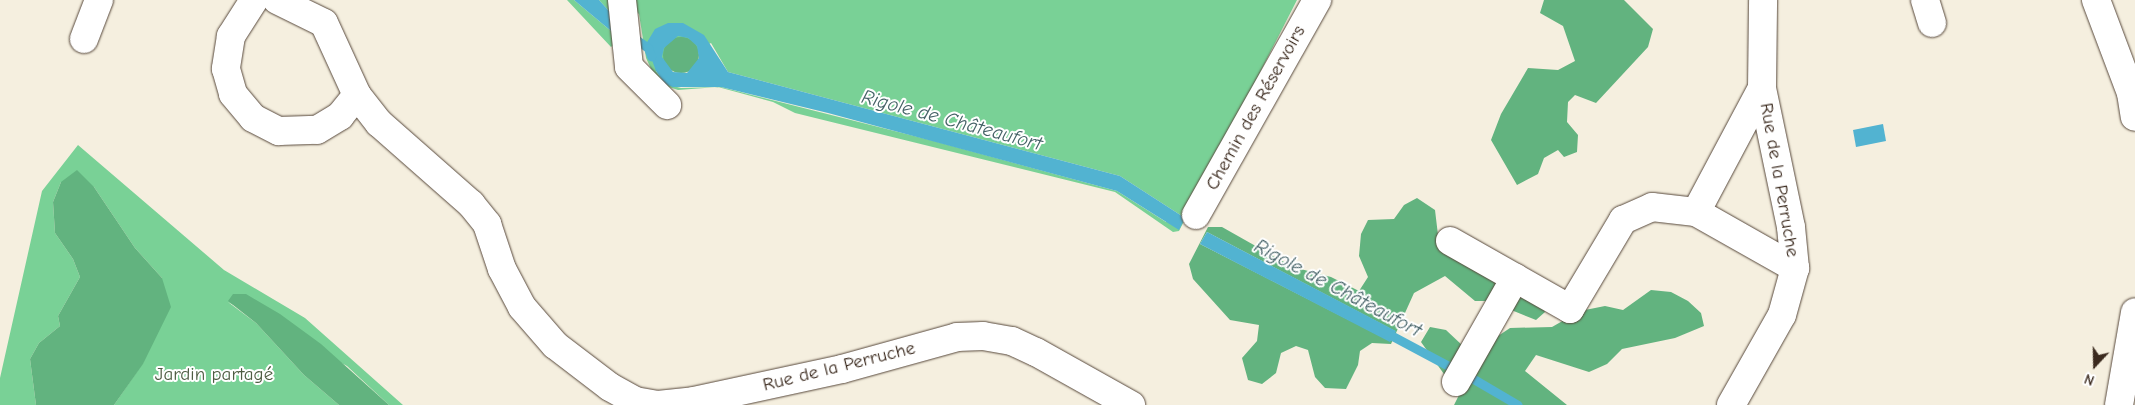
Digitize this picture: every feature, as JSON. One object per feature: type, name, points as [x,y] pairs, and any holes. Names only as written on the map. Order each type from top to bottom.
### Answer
[{"type":"street","points":[[84,39],[99,0]]},
{"type":"street","points":[[254,0],[231,36],[226,69],[233,94],[253,118],[279,131],[317,130],[340,116],[357,95]]},
{"type":"street","name":"Rue de la Perruche","points":[[277,0],[324,23],[357,95],[379,124],[471,204],[488,224],[502,270],[522,306],[555,345],[610,388],[635,401],[658,405],[694,402],[842,369],[957,337],[982,336],[1012,341],[1114,401]]},
{"type":"street","name":"Chemin des Réservoirs","points":[[1196,215],[1317,0]]},
{"type":"street","name":"Rue de la Perruche","points":[[1731,405],[1782,315],[1795,268],[1791,227],[1762,88],[1763,0]]},
{"type":"street","points":[[2096,0],[2131,93],[2135,117]]},
{"type":"street","points":[[623,6],[630,61],[667,105]]},
{"type":"street","points":[[1696,212],[1762,88]]},
{"type":"street","points":[[1450,241],[1570,309],[1623,220],[1652,207],[1696,212],[1795,268]]},
{"type":"street","points":[[1456,382],[1515,278]]},
{"type":"street","points":[[2118,405],[2135,312]]},
{"type":"green space","points":[[567,0],[574,0],[611,31],[609,11],[599,0],[614,0],[616,43],[611,47]]},
{"type":"green space","points":[[624,0],[1297,0],[1179,231],[1173,232],[1115,192],[795,113],[773,102],[718,87],[934,141],[1117,191],[1166,222],[1185,218],[1120,176],[728,72],[711,43],[656,71],[665,84],[681,88],[716,87],[678,90],[663,85],[653,73],[646,58],[639,14]]},
{"type":"green space","points":[[1544,0],[1624,0],[1653,29],[1648,47],[1596,103],[1575,95],[1568,102],[1567,122],[1578,135],[1577,152],[1564,157],[1558,150],[1544,158],[1538,174],[1517,185],[1491,140],[1501,114],[1528,68],[1558,70],[1575,61],[1563,26],[1540,13]]},
{"type":"green space","points":[[681,37],[688,38],[694,42],[698,48],[698,62],[694,68],[688,72],[681,73],[674,72],[668,68],[664,62],[663,55],[664,48],[668,42],[674,38]]},
{"type":"green space","name":"Jardin partagé","points":[[78,145],[224,270],[305,318],[403,405],[389,405],[347,366],[228,302],[256,323],[304,375],[339,405],[114,405],[143,363],[162,278],[135,248],[94,187],[61,182],[53,202],[55,233],[73,259],[80,277],[58,316],[60,326],[39,343],[30,359],[36,405],[0,405],[0,378],[42,191]]},
{"type":"green space","points":[[77,170],[94,187],[135,248],[162,278],[171,307],[143,364],[114,405],[36,405],[30,359],[39,343],[60,326],[58,316],[80,277],[73,259],[55,233],[53,202],[61,182]]},
{"type":"green space","points":[[1417,198],[1435,210],[1438,235],[1541,300],[1545,312],[1536,320],[1489,301],[1475,301],[1445,276],[1414,293],[1391,344],[1372,343],[1360,351],[1358,365],[1346,389],[1325,388],[1315,377],[1308,350],[1296,346],[1281,353],[1276,373],[1262,384],[1248,380],[1242,358],[1257,341],[1259,325],[1230,320],[1193,279],[1189,264],[1208,227],[1222,227],[1293,267],[1331,277],[1359,291],[1368,277],[1359,256],[1361,234],[1368,220],[1394,219],[1404,205]],"holes":[[[1207,232],[1395,331],[1390,341],[1200,244]]]},
{"type":"green space","points":[[1651,290],[1671,292],[1688,301],[1701,313],[1704,326],[1675,338],[1622,349],[1607,364],[1589,372],[1536,355],[1525,371],[1567,405],[1454,405],[1459,395],[1421,342],[1430,327],[1446,330],[1463,346],[1486,344],[1510,328],[1552,327],[1580,311],[1605,306],[1623,310]]},
{"type":"green space","points":[[233,294],[246,294],[280,314],[321,344],[389,405],[339,405],[304,375],[256,323],[228,301]]},
{"type":"water","points":[[574,0],[599,0],[609,11],[611,31]]},
{"type":"water","points":[[668,23],[683,23],[704,35],[728,72],[1120,176],[1185,218],[1179,230],[1117,191],[828,113],[721,87],[673,87],[665,84],[656,71],[646,44],[655,29]],"holes":[[[678,36],[688,38],[697,46],[699,58],[687,73],[673,72],[662,57],[664,48]]]},
{"type":"water","points":[[1883,124],[1886,141],[1856,147],[1853,130]]},
{"type":"water","points":[[1207,232],[1396,331],[1390,342],[1200,244]]},
{"type":"waterway","name":"Rigole de Châteaufort","points":[[631,36],[648,48],[651,56]]},
{"type":"waterway","name":"Rigole de Châteaufort","points":[[1383,331],[1458,371]]},
{"type":"waterway","name":"Rigole de Châteaufort","points":[[1465,374],[1518,405]]}]
